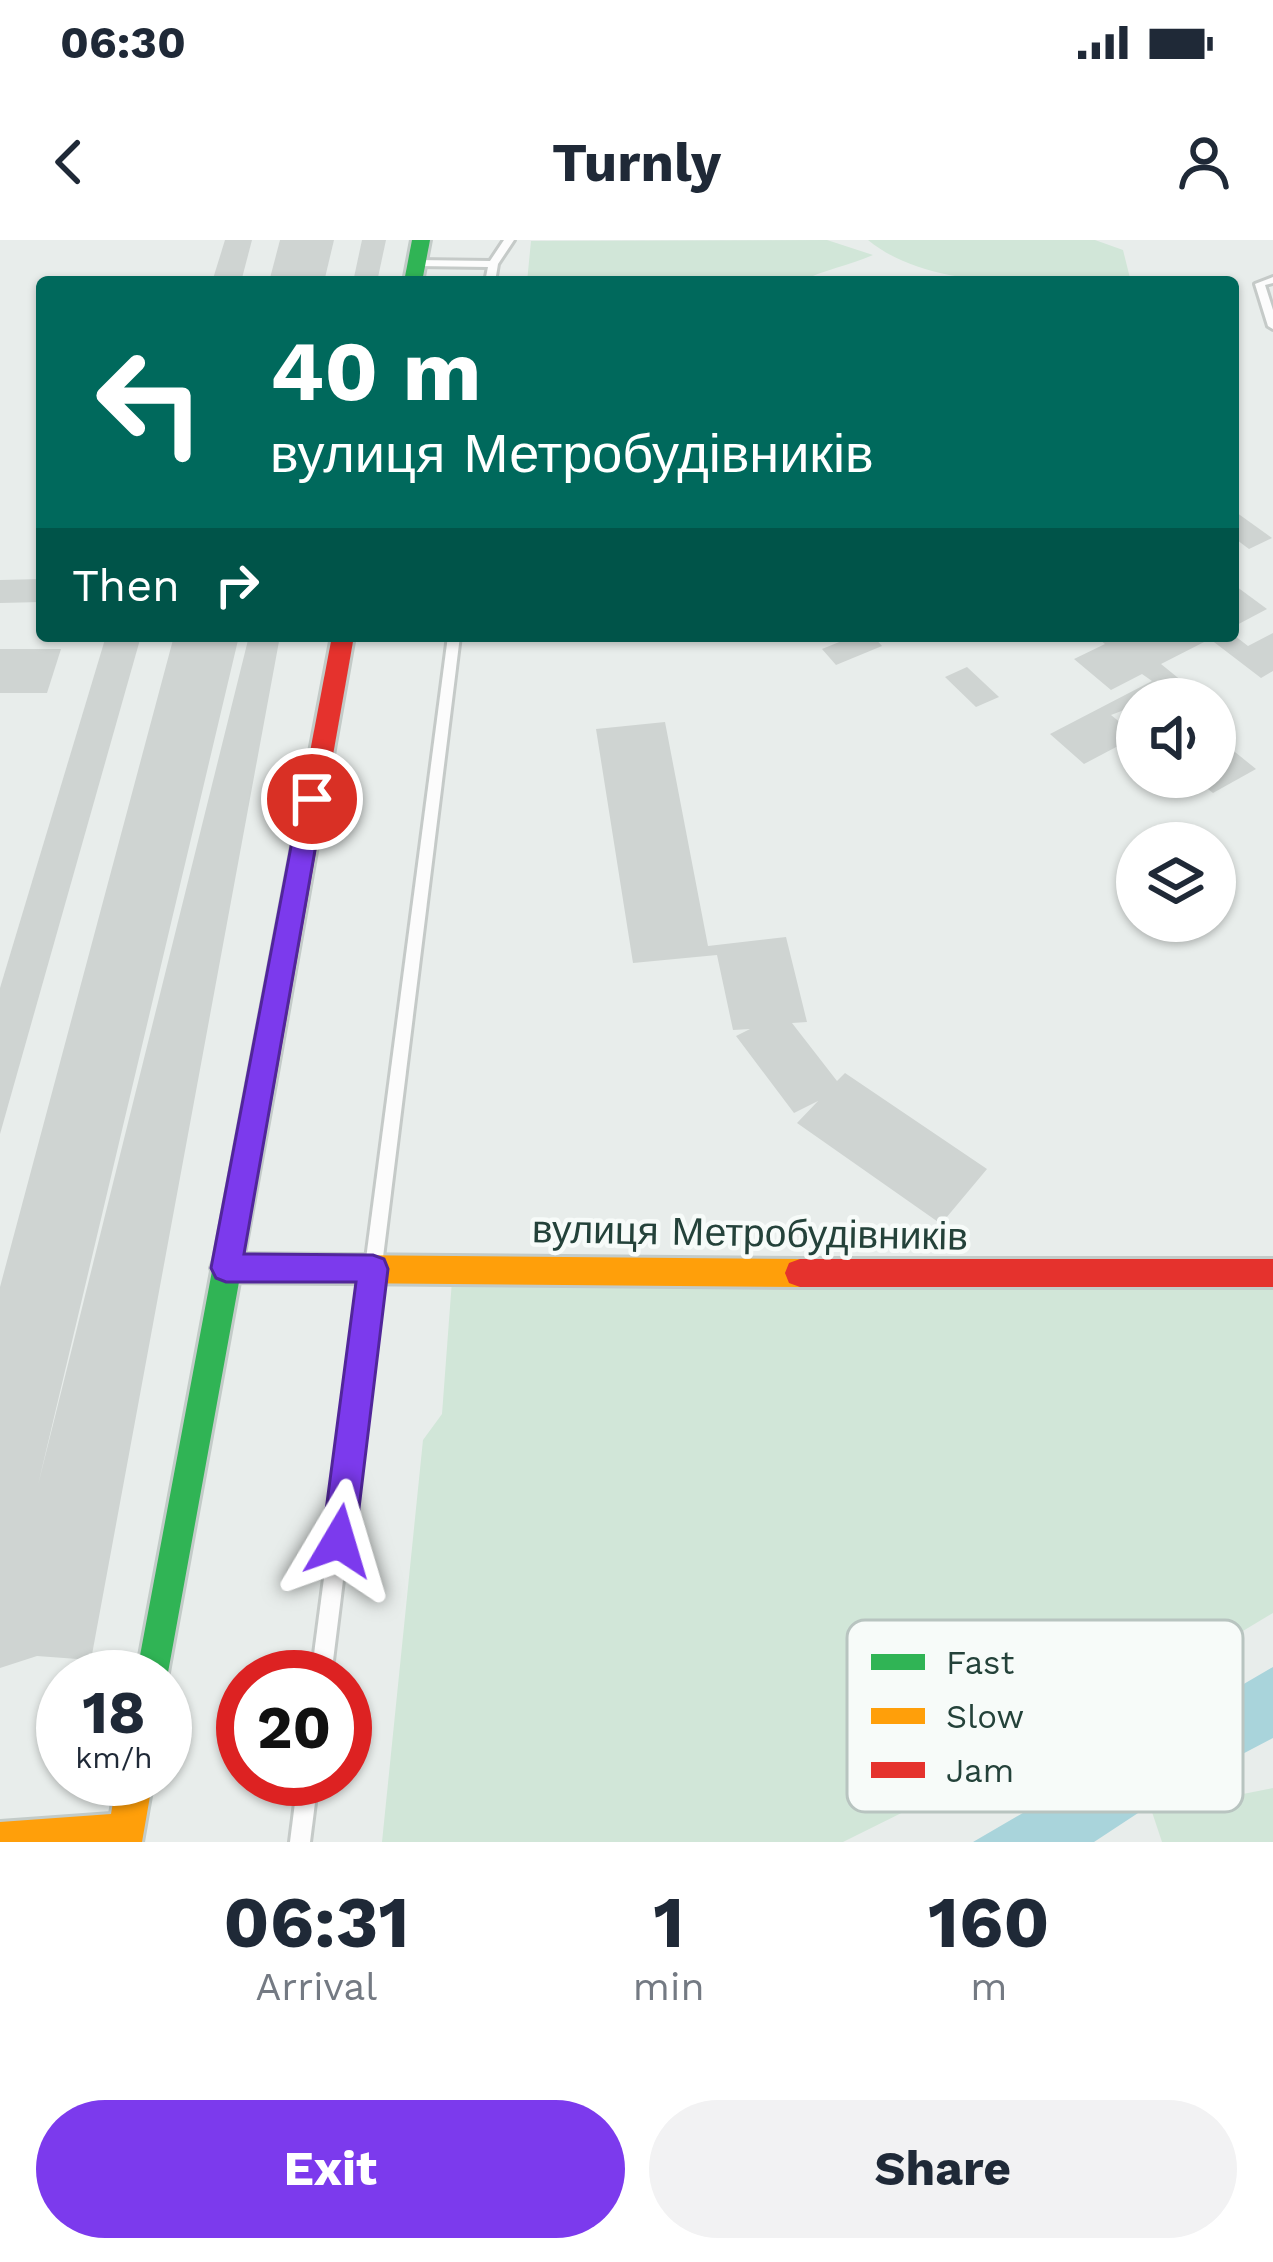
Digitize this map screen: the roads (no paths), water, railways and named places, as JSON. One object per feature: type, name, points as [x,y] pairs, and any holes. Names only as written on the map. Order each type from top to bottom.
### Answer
[{"type":"main road","points":[[158,1650],[342,642]]},
{"type":"main road","name":"вулиця Метробудівників","points":[[226,1268],[1273,1274]]},
{"type":"main road","points":[[0,1840],[125,1837],[130,1806]]},
{"type":"lane","points":[[491,276],[509,240]]},
{"type":"lane","points":[[417,262],[493,264]]},
{"type":"lane","points":[[1273,280],[1260,284],[1273,326]]},
{"type":"lane","points":[[324,1650],[453,642]]},
{"type":"lane","points":[[300,1842],[305,1806]]},
{"type":"water","points":[[1273,1667],[1273,1738],[1243,1754],[1243,1684]]},
{"type":"water","points":[[1024,1812],[1140,1812],[1094,1842],[973,1842]]}]
